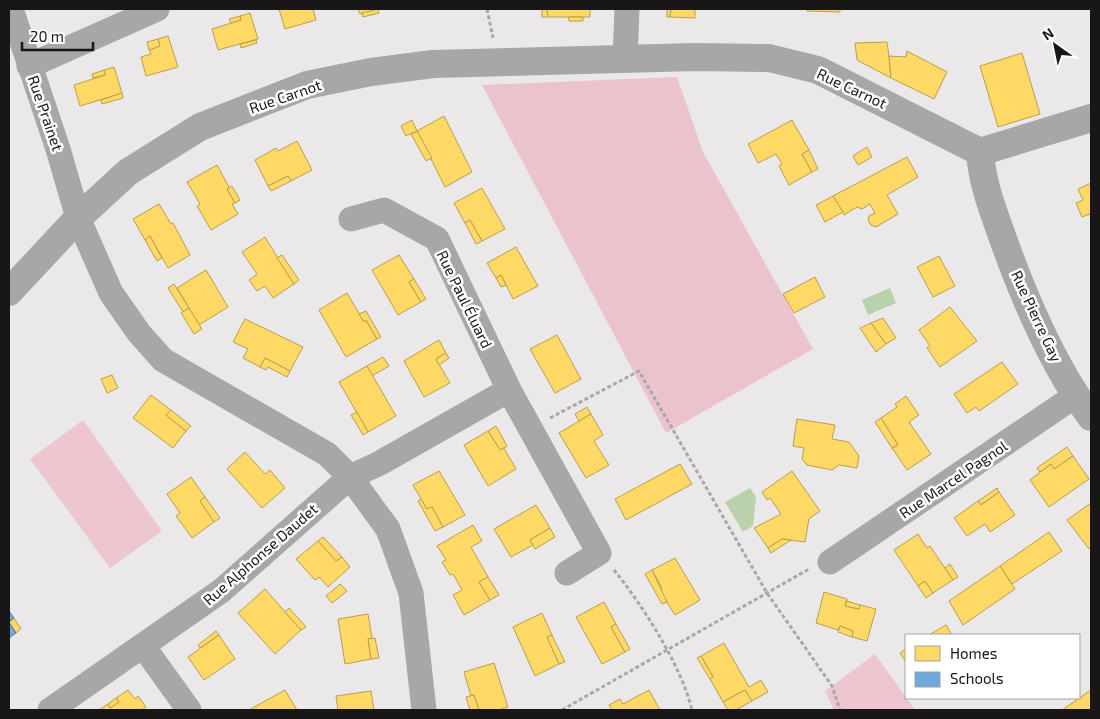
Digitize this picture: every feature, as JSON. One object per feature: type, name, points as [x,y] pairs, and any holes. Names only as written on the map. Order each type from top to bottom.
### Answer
[{"type":"street","name":"Rue Prainet","points":[[11,9],[58,149],[78,218],[111,293],[139,333],[163,360],[327,454],[350,477],[388,528],[411,594],[424,710]]},
{"type":"street","points":[[30,66],[157,9]]},
{"type":"street","points":[[625,59],[627,9]]},
{"type":"street","name":"Rue Carnot","points":[[9,292],[78,218],[128,172],[200,127],[307,85],[371,72],[433,64],[625,59],[768,58],[818,70],[980,152]]},
{"type":"street","points":[[980,152],[1091,118]]},
{"type":"street","name":"Rue Pierre Gay","points":[[980,152],[982,175],[1022,292],[1083,407]]},
{"type":"street","name":"Rue Paul Éluard","points":[[351,219],[384,210],[436,239],[509,390],[599,553]]},
{"type":"street","points":[[350,477],[380,463],[509,390]]},
{"type":"street","name":"Rue Marcel Pagnol","points":[[830,562],[1083,407]]},
{"type":"street","name":"Rue Alphonse Daudet","points":[[50,710],[221,591],[350,477]]},
{"type":"street","points":[[567,573],[599,553]]},
{"type":"street","points":[[143,646],[189,710]]},
{"type":"path","points":[[554,416],[638,371],[767,593],[832,686],[840,710]]},
{"type":"path","points":[[599,553],[625,584],[668,650],[692,710]]},
{"type":"path","points":[[562,710],[815,565],[830,562]]},
{"type":"shaded area","points":[[677,77],[703,152],[813,349],[666,433],[482,85]]},
{"type":"shaded area","points":[[890,288],[896,303],[868,315],[862,300]]},
{"type":"shaded area","points":[[83,420],[162,531],[110,568],[30,459]]},
{"type":"shaded area","points":[[750,488],[756,497],[753,526],[743,532],[725,502]]},
{"type":"shaded area","points":[[875,654],[905,696],[905,699],[907,699],[915,710],[834,710],[825,691]]},
{"type":"building: Homes","points":[[279,9],[313,9],[316,20],[285,29]]},
{"type":"building: Homes","points":[[358,9],[379,9],[360,14]]},
{"type":"building: Homes","points":[[378,9],[379,13],[363,17],[362,13]]},
{"type":"building: Homes","points":[[542,9],[547,9],[548,17],[542,17]]},
{"type":"building: Homes","points":[[547,9],[590,9],[590,17],[548,17]]},
{"type":"building: Homes","points":[[667,9],[671,9],[670,17],[667,17]]},
{"type":"building: Homes","points":[[671,9],[695,9],[695,18],[670,17]]},
{"type":"building: Homes","points":[[807,9],[840,9],[840,12],[807,11]]},
{"type":"building: Homes","points":[[250,13],[258,39],[218,50],[212,29],[241,20],[240,16]]},
{"type":"building: Homes","points":[[240,16],[241,20],[231,23],[229,19]]},
{"type":"building: Homes","points":[[568,17],[583,17],[583,21],[569,21]]},
{"type":"building: Homes","points":[[168,36],[178,67],[146,76],[141,57],[151,54],[149,50],[160,46],[158,39]]},
{"type":"building: Homes","points":[[158,39],[160,46],[149,50],[147,42]]},
{"type":"building: Homes","points":[[256,40],[257,43],[241,48],[240,44]]},
{"type":"building: Homes","points":[[887,42],[891,78],[857,60],[855,43]]},
{"type":"building: Homes","points":[[907,51],[947,72],[934,99],[891,78],[889,56],[906,57]]},
{"type":"building: Homes","points":[[1022,53],[1040,114],[998,127],[980,66]]},
{"type":"building: Homes","points":[[114,67],[122,93],[80,106],[74,85],[105,75],[104,70]]},
{"type":"building: Homes","points":[[104,70],[105,75],[93,78],[92,74]]},
{"type":"building: Homes","points":[[122,93],[123,98],[102,104],[101,100]]},
{"type":"building: Homes","points":[[444,116],[472,172],[445,187],[417,131]]},
{"type":"building: Homes","points":[[412,120],[417,131],[406,136],[401,126]]},
{"type":"building: Homes","points":[[792,120],[809,150],[802,154],[812,172],[789,185],[779,166],[782,164],[776,154],[758,163],[748,144]]},
{"type":"building: Homes","points":[[417,131],[432,158],[426,161],[411,134]]},
{"type":"building: Homes","points":[[297,141],[312,170],[291,181],[288,176],[268,186],[255,160],[276,148],[278,151]]},
{"type":"building: Homes","points":[[867,147],[872,157],[858,165],[853,156]]},
{"type":"building: Homes","points":[[809,150],[818,169],[812,172],[802,154]]},
{"type":"building: Homes","points":[[907,157],[918,177],[887,195],[898,214],[876,227],[871,225],[868,220],[869,216],[875,213],[870,204],[862,209],[857,207],[844,215],[833,196]]},
{"type":"building: Homes","points":[[217,165],[229,187],[227,189],[235,203],[232,204],[238,214],[211,230],[197,206],[200,204],[187,182]]},
{"type":"building: Homes","points":[[288,176],[291,181],[271,191],[268,186]]},
{"type":"building: Homes","points":[[1091,183],[1091,218],[1090,214],[1082,217],[1076,203],[1083,200],[1078,189]]},
{"type":"building: Homes","points":[[232,186],[240,200],[235,203],[227,189]]},
{"type":"building: Homes","points":[[482,188],[505,229],[482,241],[470,220],[465,223],[454,203]]},
{"type":"building: Homes","points":[[833,196],[843,212],[825,222],[816,205]]},
{"type":"building: Homes","points":[[159,204],[171,224],[173,223],[190,255],[168,268],[150,236],[145,240],[133,219]]},
{"type":"building: Homes","points":[[470,220],[482,241],[476,244],[465,223]]},
{"type":"building: Homes","points":[[150,236],[162,258],[157,261],[145,240]]},
{"type":"building: Homes","points":[[265,237],[294,284],[273,298],[265,286],[257,291],[249,280],[257,274],[242,252]]},
{"type":"building: Homes","points":[[516,247],[538,286],[513,299],[501,275],[496,278],[487,263]]},
{"type":"building: Homes","points":[[282,255],[299,280],[294,284],[277,258]]},
{"type":"building: Homes","points":[[399,255],[414,279],[409,282],[421,302],[398,315],[372,270]]},
{"type":"building: Homes","points":[[939,256],[955,286],[933,297],[917,267]]},
{"type":"building: Homes","points":[[206,270],[228,307],[199,325],[177,288]]},
{"type":"building: Homes","points":[[501,275],[506,285],[501,287],[496,278]]},
{"type":"building: Homes","points":[[815,277],[825,297],[794,313],[783,294]]},
{"type":"building: Homes","points":[[414,279],[426,299],[421,302],[409,282]]},
{"type":"building: Homes","points":[[174,284],[189,308],[183,312],[168,288]]},
{"type":"building: Homes","points":[[347,293],[364,322],[366,320],[377,339],[346,357],[319,310]]},
{"type":"building: Homes","points":[[950,307],[977,341],[940,367],[927,348],[930,346],[919,330]]},
{"type":"building: Homes","points":[[189,308],[202,329],[194,334],[181,313]]},
{"type":"building: Homes","points":[[366,311],[381,337],[377,339],[366,320],[364,322],[359,314]]},
{"type":"building: Homes","points":[[883,318],[896,338],[886,344],[871,323]]},
{"type":"building: Homes","points":[[245,319],[303,347],[290,371],[265,358],[260,367],[243,358],[248,349],[233,342]]},
{"type":"building: Homes","points":[[871,323],[886,344],[876,352],[860,328]]},
{"type":"building: Homes","points":[[557,335],[581,379],[555,393],[530,349]]},
{"type":"building: Homes","points":[[439,340],[446,353],[436,359],[450,383],[424,397],[404,361]]},
{"type":"building: Homes","points":[[446,353],[449,358],[439,365],[436,359]]},
{"type":"building: Homes","points":[[383,357],[389,366],[372,376],[367,366]]},
{"type":"building: Homes","points":[[265,358],[290,371],[287,377],[268,367],[266,370],[260,367]]},
{"type":"building: Homes","points":[[1002,362],[1018,384],[979,411],[976,407],[967,413],[954,394]]},
{"type":"building: Homes","points":[[367,366],[396,416],[368,432],[339,382]]},
{"type":"building: Homes","points":[[112,375],[118,388],[107,393],[101,379]]},
{"type":"building: Homes","points":[[151,395],[171,410],[166,415],[186,431],[173,448],[133,418]]},
{"type":"building: Homes","points":[[906,396],[919,415],[909,422],[931,454],[907,470],[892,448],[898,445],[881,418],[897,407],[895,404]]},
{"type":"building: Homes","points":[[587,407],[591,414],[579,421],[575,414]]},
{"type":"building: Homes","points":[[171,410],[191,426],[186,431],[166,415]]},
{"type":"building: Homes","points":[[357,412],[368,432],[363,435],[351,415]]},
{"type":"building: Homes","points":[[591,414],[603,435],[594,441],[609,465],[586,478],[559,433]]},
{"type":"building: Homes","points":[[881,418],[898,445],[892,448],[875,422]]},
{"type":"building: Homes","points":[[797,419],[835,425],[832,439],[849,442],[859,456],[857,468],[839,465],[832,470],[807,465],[802,459],[804,448],[793,446]]},
{"type":"building: Homes","points":[[496,426],[507,446],[500,450],[488,431]]},
{"type":"building: Homes","points":[[488,431],[500,450],[504,448],[516,469],[488,486],[464,445]]},
{"type":"building: Homes","points":[[1067,447],[1073,456],[1054,469],[1051,464],[1040,472],[1037,468]]},
{"type":"building: Homes","points":[[245,452],[265,474],[270,470],[285,488],[262,508],[227,469]]},
{"type":"building: Homes","points":[[1073,456],[1089,479],[1049,507],[1030,480],[1051,464],[1054,469]]},
{"type":"building: Homes","points":[[680,464],[692,484],[626,520],[615,499]]},
{"type":"building: Homes","points":[[439,471],[465,515],[443,527],[432,507],[427,509],[413,485]]},
{"type":"building: Homes","points":[[792,471],[820,511],[809,519],[805,542],[782,539],[768,548],[754,528],[781,514],[770,498],[767,500],[762,492]]},
{"type":"building: Homes","points":[[191,477],[205,497],[200,501],[214,522],[192,538],[176,516],[180,513],[167,494]]},
{"type":"building: Homes","points":[[997,488],[999,492],[981,505],[978,501]]},
{"type":"building: Homes","points":[[999,492],[1015,515],[990,532],[985,524],[967,536],[954,518],[978,501],[981,505]]},
{"type":"building: Homes","points":[[205,497],[220,518],[214,522],[200,501]]},
{"type":"building: Homes","points":[[421,499],[427,509],[432,507],[443,527],[435,531],[418,501]]},
{"type":"building: Homes","points":[[1091,503],[1091,548],[1089,549],[1067,520]]},
{"type":"building: Homes","points":[[536,505],[550,528],[530,540],[533,545],[511,557],[494,529]]},
{"type":"building: Homes","points":[[473,525],[482,541],[471,547],[488,577],[479,582],[490,600],[464,615],[453,595],[462,590],[453,574],[450,575],[442,562],[446,560],[437,546]]},
{"type":"building: Homes","points":[[550,528],[555,537],[535,549],[530,540]]},
{"type":"building: Homes","points":[[1049,532],[1062,551],[1012,584],[1000,566]]},
{"type":"building: Homes","points":[[918,534],[927,548],[930,546],[953,580],[933,593],[925,581],[918,586],[894,550]]},
{"type":"building: Homes","points":[[323,537],[342,557],[336,561],[318,541]]},
{"type":"building: Homes","points":[[782,539],[791,540],[771,553],[768,548]]},
{"type":"building: Homes","points":[[318,541],[336,561],[342,557],[350,567],[328,587],[319,577],[315,580],[296,559]]},
{"type":"building: Homes","points":[[675,558],[700,600],[675,615],[659,590],[662,588],[652,570]]},
{"type":"building: Homes","points":[[950,564],[958,577],[953,580],[945,568]]},
{"type":"building: Homes","points":[[1000,566],[1015,589],[963,625],[949,601]]},
{"type":"building: Homes","points":[[652,570],[667,602],[662,604],[645,574]]},
{"type":"building: Homes","points":[[488,577],[499,595],[490,600],[479,582]]},
{"type":"building: Homes","points":[[925,581],[933,593],[926,598],[918,586]]},
{"type":"building: Homes","points":[[340,584],[347,591],[332,603],[326,596]]},
{"type":"building: Homes","points":[[265,589],[301,630],[275,654],[238,613]]},
{"type":"building: Homes","points":[[824,592],[847,599],[845,606],[859,609],[860,605],[876,609],[867,641],[852,637],[853,631],[840,626],[838,630],[816,623]]},
{"type":"building: Homes","points":[[847,601],[860,605],[859,609],[845,606]]},
{"type":"building: Homes","points":[[604,602],[616,624],[611,627],[625,652],[602,664],[576,617]]},
{"type":"building: Homes","points":[[289,608],[306,627],[301,630],[285,612]]},
{"type":"building: Homes","points":[[542,613],[552,635],[547,637],[559,664],[535,676],[513,627]]},
{"type":"building: Homes","points":[[368,614],[372,638],[368,639],[371,659],[345,664],[338,619]]},
{"type":"building: Homes","points":[[14,618],[21,629],[16,633],[9,622]]},
{"type":"building: Homes","points":[[616,624],[630,649],[625,652],[611,627]]},
{"type":"building: Homes","points":[[946,625],[951,634],[931,634]]},
{"type":"building: Homes","points":[[840,626],[853,631],[852,637],[838,632]]},
{"type":"building: Homes","points":[[216,631],[219,635],[200,648],[198,645]]},
{"type":"building: Homes","points":[[219,635],[235,659],[204,680],[188,657]]},
{"type":"building: Homes","points":[[552,635],[565,662],[559,664],[547,637]]},
{"type":"building: Homes","points":[[375,638],[379,658],[371,659],[368,639]]},
{"type":"building: Homes","points":[[724,643],[749,687],[761,680],[768,692],[752,701],[745,690],[723,702],[710,679],[713,677],[701,656]]},
{"type":"building: Homes","points":[[905,650],[905,660],[900,653]]},
{"type":"building: Homes","points":[[701,656],[713,677],[710,679],[697,658]]},
{"type":"building: Homes","points":[[494,663],[508,707],[498,710],[479,710],[474,695],[471,696],[464,672]]},
{"type":"building: Homes","points":[[128,690],[135,699],[138,696],[146,707],[142,710],[99,710],[108,704],[110,708],[119,702],[116,698]]},
{"type":"building: Homes","points":[[285,690],[297,710],[249,710]]},
{"type":"building: Homes","points":[[649,690],[660,710],[612,710],[609,705],[620,699],[623,704]]},
{"type":"building: Homes","points":[[745,690],[752,701],[736,710],[728,710],[723,702]]},
{"type":"building: Homes","points":[[1091,690],[1091,710],[1062,710],[1080,699]]},
{"type":"building: Homes","points":[[371,691],[374,710],[338,710],[336,696]]},
{"type":"building: Homes","points":[[474,695],[479,710],[470,710],[466,697]]},
{"type":"building: Homes","points":[[116,698],[119,702],[110,708],[108,704]]},
{"type":"building: Schools","points":[[9,611],[14,618],[9,622]]},
{"type":"building: Schools","points":[[9,622],[16,633],[9,638]]}]
